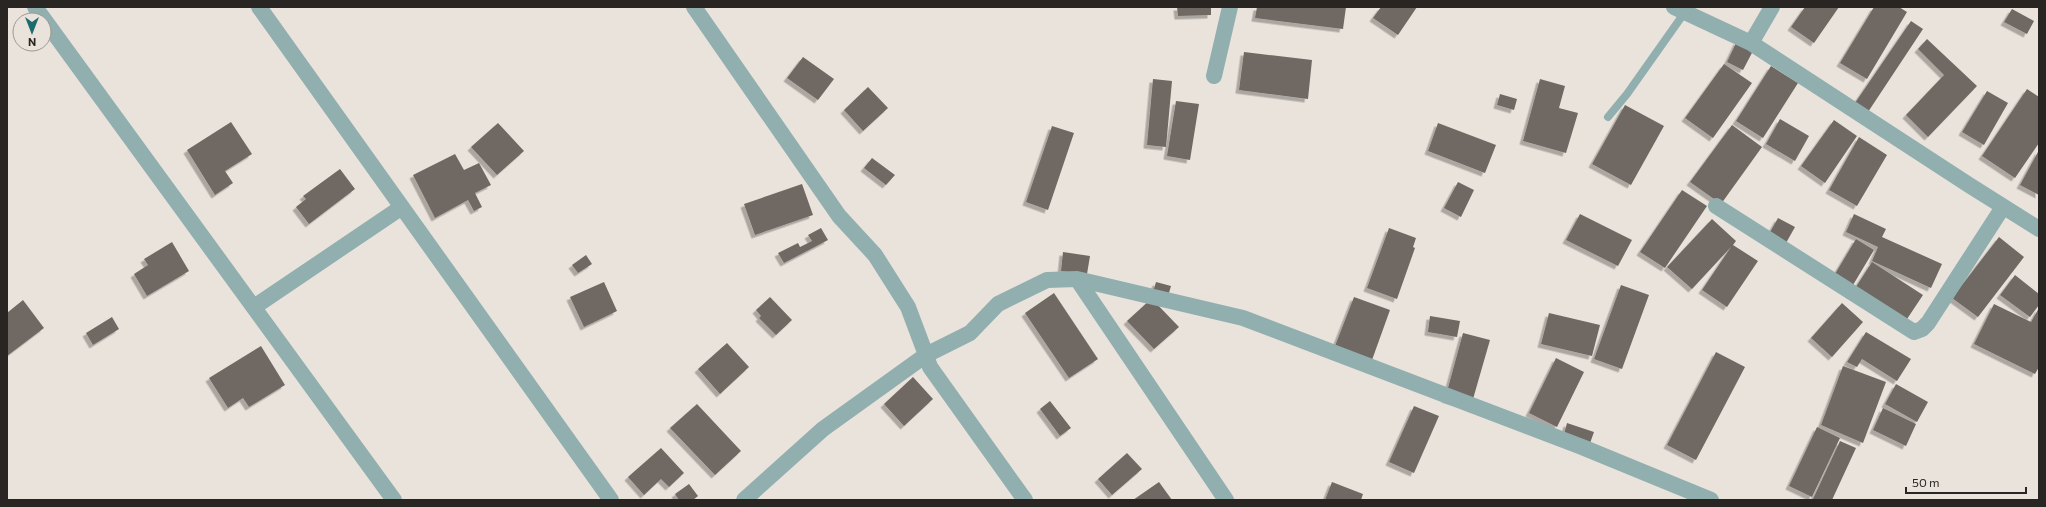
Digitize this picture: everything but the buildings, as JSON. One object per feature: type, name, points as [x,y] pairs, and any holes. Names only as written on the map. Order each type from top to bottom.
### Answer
[{"type":"street","points":[[35,7],[394,500]]},
{"type":"street","points":[[259,7],[611,500]]},
{"type":"street","points":[[694,7],[839,216],[875,255],[908,307],[930,367],[1025,500]]},
{"type":"street","points":[[1214,76],[1230,7]]},
{"type":"street","points":[[1751,42],[1772,7]]},
{"type":"street","points":[[1679,10],[1751,42],[2039,229]]},
{"type":"street","points":[[1716,206],[1914,332],[1922,329],[1928,323],[2003,207]]},
{"type":"street","points":[[254,307],[402,207]]},
{"type":"street","points":[[1077,279],[1226,500]]},
{"type":"street","points":[[744,500],[823,429],[926,355],[970,333],[998,304],[1047,280],[1077,279],[1243,318],[1582,447],[1711,500]]},
{"type":"lane","points":[[1608,117],[1627,94],[1679,10]]}]
